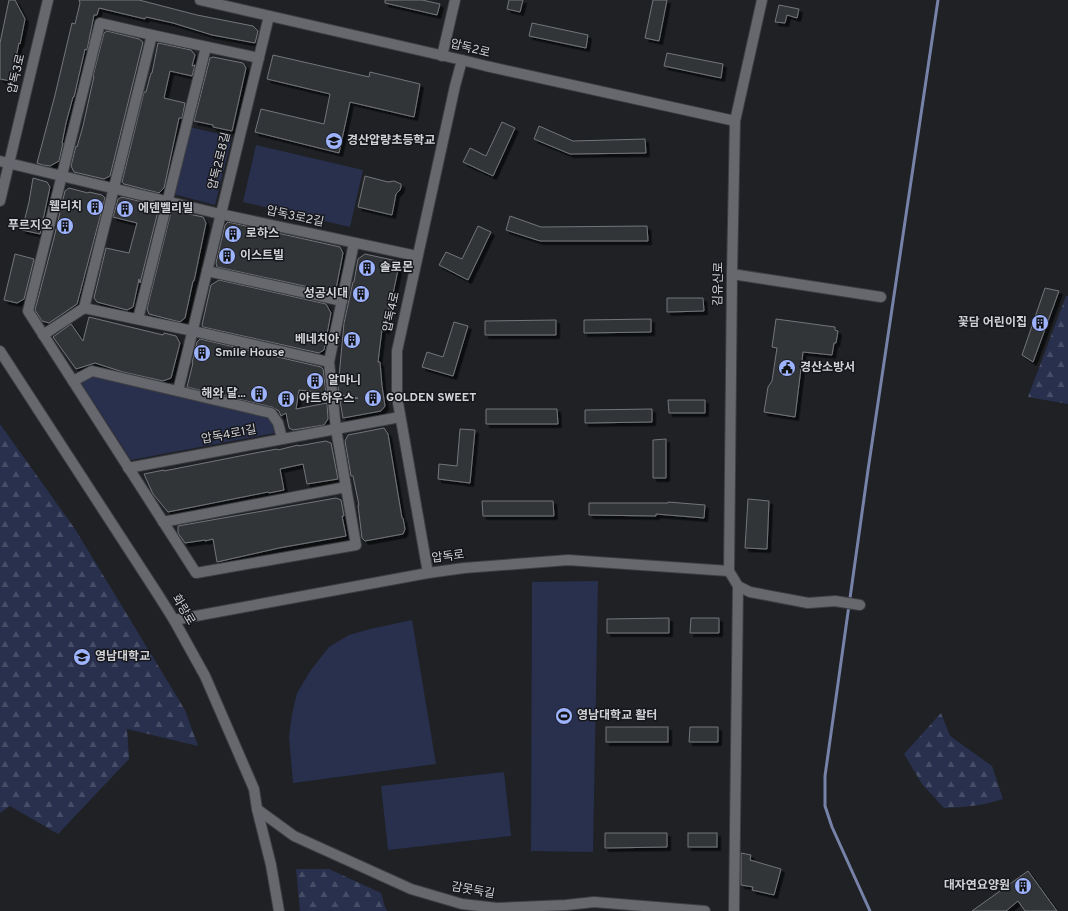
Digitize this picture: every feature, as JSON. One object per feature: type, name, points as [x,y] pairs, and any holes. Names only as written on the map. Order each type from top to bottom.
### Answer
[{"type":"street","name":"압독3로","points":[[0,201],[5,162],[48,0]]},
{"type":"street","name":"압독2로","points":[[200,0],[507,71],[736,121]]},
{"type":"street","points":[[442,56],[455,0]]},
{"type":"street","name":"김유신로","points":[[729,571],[732,274],[736,121],[762,0]]},
{"type":"street","name":"압독2로8길","points":[[178,391],[269,16]]},
{"type":"street","points":[[259,58],[100,23],[28,311],[196,573],[356,545],[336,429],[329,362],[354,243]]},
{"type":"street","points":[[43,335],[84,308],[152,35]]},
{"type":"street","points":[[138,319],[206,46]]},
{"type":"street","name":"압독4로","points":[[428,573],[397,397],[397,351],[462,60]]},
{"type":"street","name":"압독3로2길","points":[[5,162],[220,214],[417,256]]},
{"type":"street","points":[[207,271],[342,301]]},
{"type":"street","points":[[732,274],[881,297]]},
{"type":"street","points":[[84,308],[329,362]]},
{"type":"street","name":"화랑로","points":[[0,351],[145,573],[206,676],[254,789],[257,809],[271,865],[279,911]]},
{"type":"street","points":[[73,381],[92,371],[271,413],[278,423],[282,438]]},
{"type":"street","name":"압독4로1길","points":[[128,468],[400,417]]},
{"type":"street","points":[[163,522],[346,487]]},
{"type":"street","name":"압독로","points":[[174,620],[428,573],[464,568],[568,560],[729,571]]},
{"type":"street","points":[[729,571],[738,586],[734,911]]},
{"type":"street","points":[[738,586],[750,592],[808,603],[835,601],[860,605]]},
{"type":"street","name":"감못둑길","points":[[257,809],[294,836],[411,889],[462,904],[497,908],[566,905],[594,902],[705,911]]},
{"type":"green space","points":[[190,127],[232,137],[215,205],[173,194]]},
{"type":"green space","points":[[256,145],[363,170],[350,227],[243,202]]},
{"type":"green space","points":[[1066,296],[1068,296],[1068,404],[1028,397]]},
{"type":"green space","points":[[94,375],[270,417],[275,433],[131,460],[81,383]]},
{"type":"green space","points":[[0,424],[75,529],[185,710],[198,746],[127,729],[129,759],[58,834],[10,806],[0,813]]},
{"type":"green space","name":"영남대학교 활터","points":[[598,581],[593,852],[531,851],[532,582]]},
{"type":"green space","points":[[412,620],[436,764],[293,783],[289,737],[292,714],[297,693],[311,670],[329,647],[349,635]]},
{"type":"green space","points":[[941,713],[950,736],[992,766],[1003,799],[974,806],[944,808],[922,784],[904,754]]},
{"type":"green space","points":[[504,772],[511,836],[388,850],[381,786]]},
{"type":"green space","points":[[296,869],[329,869],[381,893],[386,910],[388,911],[300,911]]},
{"type":"building","points":[[9,0],[15,0],[25,19],[11,81],[0,79],[0,43]]},
{"type":"building","points":[[79,0],[139,0],[197,15],[253,26],[258,31],[255,43],[212,35],[173,23],[146,17],[145,19],[99,8],[97,15],[94,15],[87,50],[85,49],[74,97],[66,123],[59,161],[50,166],[43,165],[37,163],[72,23],[75,24],[80,3]]},
{"type":"building","points":[[385,0],[422,0],[440,4],[437,15],[385,3]]},
{"type":"building","points":[[509,0],[523,0],[520,12],[507,9]]},
{"type":"building","points":[[653,0],[667,0],[659,41],[645,38]]},
{"type":"building","points":[[779,5],[799,9],[797,18],[787,15],[785,23],[775,22]]},
{"type":"building","points":[[532,23],[588,35],[586,48],[529,36]]},
{"type":"building","points":[[107,31],[139,39],[143,42],[110,176],[104,179],[74,172],[71,166],[83,126],[93,76],[104,33]]},
{"type":"building","points":[[158,43],[191,50],[195,55],[192,66],[195,65],[192,76],[170,71],[164,98],[185,103],[182,118],[179,118],[164,188],[159,193],[124,184],[122,182],[144,92],[146,92],[152,73]]},
{"type":"building","points":[[667,53],[723,64],[721,78],[664,66]]},
{"type":"building","points":[[273,55],[369,77],[370,72],[420,84],[414,117],[350,102],[339,153],[255,132],[261,109],[324,124],[330,94],[267,79]]},
{"type":"building","points":[[213,57],[243,63],[246,68],[232,131],[194,121],[210,58]]},
{"type":"building","points":[[502,122],[515,128],[493,176],[463,162],[470,148],[486,156]]},
{"type":"building","points":[[539,126],[573,141],[645,139],[646,153],[570,154],[534,139]]},
{"type":"building","points":[[365,176],[388,182],[394,181],[401,184],[400,190],[396,194],[392,215],[358,207]]},
{"type":"building","points":[[33,178],[47,182],[50,187],[40,234],[22,230]]},
{"type":"building","points":[[69,188],[102,195],[105,198],[77,304],[49,323],[42,321],[35,310],[65,191]]},
{"type":"building","points":[[122,197],[155,205],[158,211],[140,283],[139,279],[133,307],[127,310],[97,302],[94,298],[106,248],[129,253],[137,223],[113,217],[118,199]]},
{"type":"building","points":[[175,211],[203,217],[206,223],[185,318],[180,322],[149,314],[147,309],[171,212]]},
{"type":"building","points":[[510,216],[541,227],[647,226],[648,241],[540,241],[506,230]]},
{"type":"building","points":[[228,222],[340,247],[343,253],[336,289],[332,292],[217,267],[216,263],[225,225]]},
{"type":"building","points":[[478,226],[491,232],[468,280],[439,265],[446,252],[462,259]]},
{"type":"building","points":[[15,254],[34,259],[24,299],[17,303],[4,300]]},
{"type":"building","points":[[365,254],[397,261],[399,265],[389,308],[386,330],[382,329],[378,362],[380,362],[385,406],[381,411],[343,418],[340,401],[358,398],[339,395],[337,377],[339,377],[344,323],[358,259]]},
{"type":"building","points":[[219,280],[326,304],[331,313],[324,350],[319,353],[203,327],[202,325],[211,285]]},
{"type":"building","name":"꽃담 어린이집","points":[[1045,288],[1059,291],[1033,362],[1022,355]]},
{"type":"building","points":[[667,298],[703,298],[704,311],[667,312]]},
{"type":"building","points":[[89,317],[163,335],[164,333],[176,336],[180,343],[171,378],[163,381],[123,372],[95,363],[76,369],[53,337],[71,324],[83,341]]},
{"type":"building","points":[[651,319],[651,332],[584,333],[584,320]]},
{"type":"building","name":"경산소방서","points":[[776,319],[835,327],[835,330],[838,331],[832,355],[803,352],[795,417],[764,412],[768,387],[772,381],[777,348],[772,347]]},
{"type":"building","points":[[556,320],[556,335],[485,335],[485,321]]},
{"type":"building","points":[[454,322],[468,326],[453,376],[422,367],[427,352],[443,357]]},
{"type":"building","points":[[200,339],[321,367],[323,369],[326,393],[299,390],[296,409],[327,403],[328,419],[324,425],[293,430],[289,428],[286,413],[281,416],[279,411],[272,407],[187,387],[197,342]]},
{"type":"building","points":[[668,400],[705,400],[705,413],[669,413]]},
{"type":"building","points":[[486,409],[557,409],[558,424],[486,424]]},
{"type":"building","points":[[652,409],[652,422],[585,423],[585,410]]},
{"type":"building","points":[[384,428],[388,434],[405,529],[403,534],[365,541],[362,538],[359,505],[353,476],[351,476],[345,441],[348,435]]},
{"type":"building","points":[[460,429],[475,430],[470,483],[438,479],[439,464],[457,466]]},
{"type":"building","points":[[666,439],[666,478],[653,478],[653,440]]},
{"type":"building","points":[[326,441],[331,443],[338,479],[307,484],[303,464],[280,469],[284,490],[168,512],[153,494],[144,474],[278,450],[298,445]]},
{"type":"building","points":[[336,498],[341,500],[344,516],[342,516],[346,536],[279,548],[217,562],[213,539],[185,543],[178,533],[178,526]]},
{"type":"building","points":[[748,499],[769,501],[767,549],[745,548]]},
{"type":"building","points":[[482,501],[553,501],[554,516],[483,516]]},
{"type":"building","points":[[668,502],[705,505],[704,518],[656,514],[656,516],[589,515],[589,503]]},
{"type":"building","points":[[669,618],[669,633],[607,633],[607,619]]},
{"type":"building","points":[[691,618],[719,618],[719,633],[690,633]]},
{"type":"building","points":[[606,727],[668,727],[668,742],[606,742]]},
{"type":"building","points":[[690,727],[718,727],[718,742],[689,742]]},
{"type":"building","points":[[605,833],[667,833],[667,847],[605,848]]},
{"type":"building","points":[[688,833],[717,833],[717,847],[688,847]]},
{"type":"building","points":[[741,853],[751,855],[750,860],[781,869],[774,895],[752,890],[753,887],[741,885]]},
{"type":"building","name":"대자연요양원","points":[[1028,871],[1057,911],[1025,911],[1018,901],[1006,911],[972,911]]},
{"type":"waterway","points":[[870,911],[832,827],[825,806],[825,776],[868,470],[938,0]]},
{"type":"place","name":"경산압량초등학교","points":[[334,141]]},
{"type":"place","name":"웰리치","points":[[95,207]]},
{"type":"place","name":"에덴벨리빌","points":[[125,209]]},
{"type":"place","name":"푸르지오","points":[[65,226]]},
{"type":"place","name":"로하스","points":[[233,234]]},
{"type":"place","name":"이스트빌","points":[[227,256]]},
{"type":"place","name":"솔로몬","points":[[367,268]]},
{"type":"place","name":"성공시대","points":[[361,294]]},
{"type":"place","name":"꽃담 어린이집","points":[[1040,323]]},
{"type":"place","name":"베네치아","points":[[352,340]]},
{"type":"place","name":"Smile House","points":[[202,353]]},
{"type":"place","name":"경산소방서","points":[[787,368]]},
{"type":"place","name":"알마니","points":[[315,381]]},
{"type":"place","name":"해와 달...","points":[[259,394]]},
{"type":"place","name":"GOLDEN SWEET","points":[[373,398]]},
{"type":"place","name":"아트하우스","points":[[286,399]]},
{"type":"place","name":"영남대학교","points":[[82,657]]},
{"type":"place","name":"영남대학교 활터","points":[[564,716]]},
{"type":"place","name":"대자연요양원","points":[[1023,886]]}]
